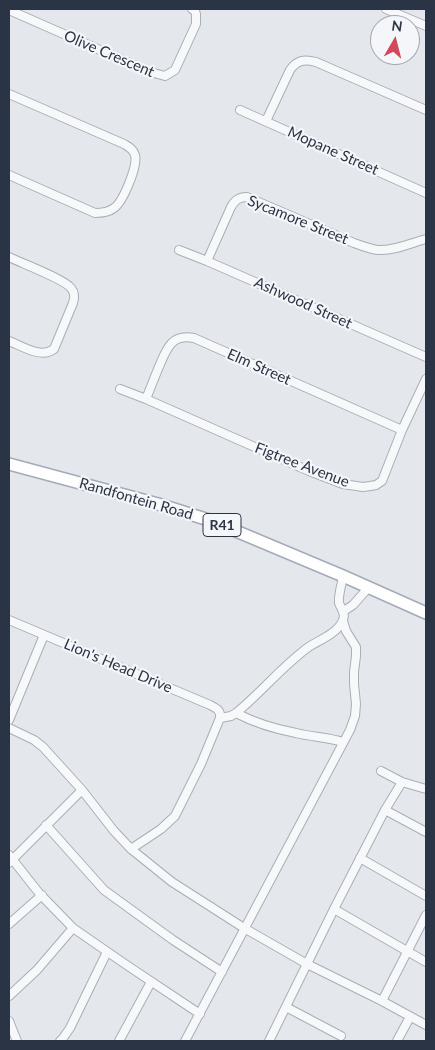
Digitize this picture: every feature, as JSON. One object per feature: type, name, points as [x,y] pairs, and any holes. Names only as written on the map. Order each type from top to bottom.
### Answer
[{"type":"main road","name":"Randfontein Road","points":[[9,464],[158,504],[212,521],[426,613]]},
{"type":"street","name":"Olive Crescent","points":[[9,10],[150,72],[166,76],[175,70],[196,24],[196,14],[192,9]]},
{"type":"street","points":[[392,10],[426,26]]},
{"type":"street","points":[[266,121],[290,70],[294,64],[301,60],[316,62],[426,110]]},
{"type":"street","points":[[9,94],[124,144],[131,148],[136,160],[133,172],[118,204],[112,210],[101,213],[95,213],[9,175]]},
{"type":"street","name":"Mopane Street","points":[[240,110],[426,193]]},
{"type":"street","name":"Sycamore Street","points":[[207,261],[234,201],[242,197],[247,197],[368,248],[388,250],[426,239]]},
{"type":"street","name":"Ashwood Street","points":[[179,250],[426,357]]},
{"type":"street","points":[[9,257],[63,282],[72,289],[75,297],[54,349],[50,352],[36,352],[9,341]]},
{"type":"street","name":"Elm Street","points":[[146,399],[167,348],[176,339],[186,336],[402,430]]},
{"type":"street","name":"Figtree Avenue","points":[[120,389],[309,471],[343,484],[370,486],[382,481],[402,430],[426,379]]},
{"type":"street","points":[[185,1041],[350,730],[355,716],[354,672],[356,647],[346,631],[343,621],[344,611],[339,598],[343,576]]},
{"type":"street","points":[[344,611],[353,605],[369,587]]},
{"type":"street","name":"Lion's Head Drive","points":[[9,620],[210,705],[218,709],[220,718]]},
{"type":"street","points":[[131,850],[161,829],[175,816],[201,764],[220,718],[236,713],[285,666],[312,645],[335,631],[343,621]]},
{"type":"street","points":[[9,720],[44,635]]},
{"type":"street","points":[[236,713],[267,727],[298,734],[332,738],[343,742]]},
{"type":"street","points":[[9,728],[41,745],[82,790],[131,850],[172,882],[244,928],[306,964],[426,1025]]},
{"type":"street","points":[[381,771],[402,782],[426,789]]},
{"type":"street","points":[[268,1041],[360,858],[402,782]]},
{"type":"street","points":[[82,790],[10,859],[73,928],[200,1014]]},
{"type":"street","points":[[385,810],[426,832]]},
{"type":"street","points":[[46,826],[104,890],[173,940],[222,972]]},
{"type":"street","points":[[360,858],[426,896]]},
{"type":"street","points":[[9,924],[42,895]]},
{"type":"street","points":[[334,909],[426,962]]},
{"type":"street","points":[[382,1001],[426,915]]},
{"type":"street","points":[[9,996],[37,970],[73,928]]},
{"type":"street","points":[[60,1041],[70,1028],[107,952]]},
{"type":"street","points":[[119,1041],[151,982]]},
{"type":"street","points":[[286,1007],[341,1036]]},
{"type":"street","points":[[397,1041],[410,1017]]},
{"type":"street","points":[[9,1021],[17,1041]]}]
